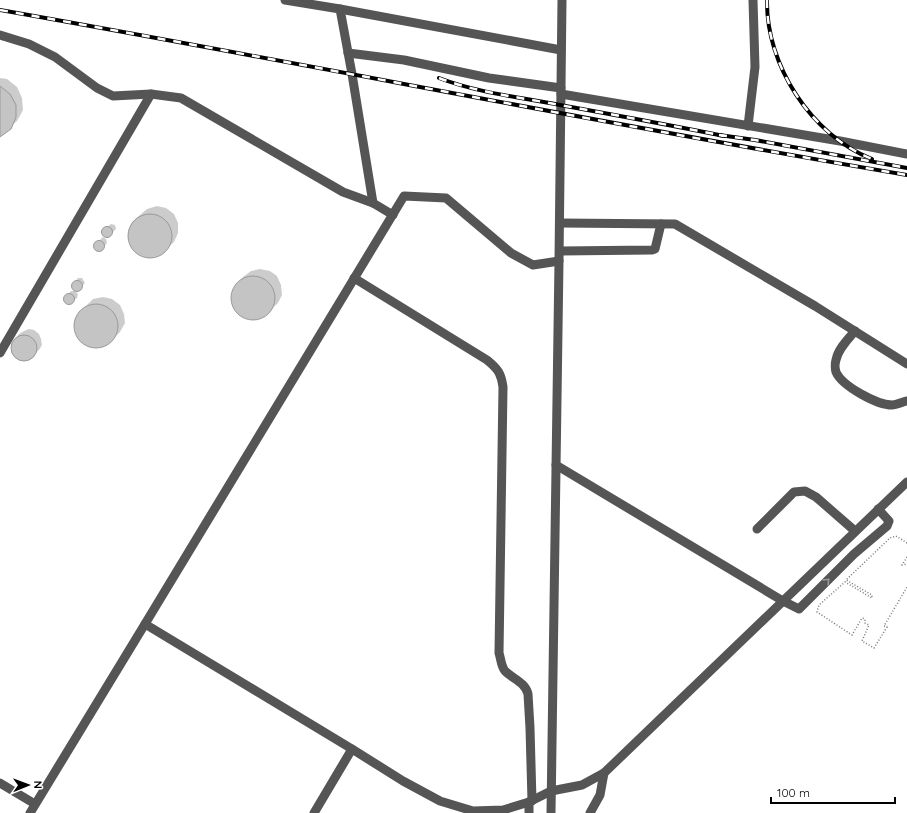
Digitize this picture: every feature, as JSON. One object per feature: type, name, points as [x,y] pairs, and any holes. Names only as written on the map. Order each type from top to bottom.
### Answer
[{"type":"lane","points":[[285,0],[561,50]]},
{"type":"lane","points":[[551,813],[560,261],[562,0]]},
{"type":"lane","points":[[748,126],[755,67],[753,0]]},
{"type":"lane","points":[[340,10],[373,202]]},
{"type":"lane","points":[[0,35],[29,44],[55,57],[97,88],[113,96],[151,94],[181,98],[343,192],[373,202],[393,215]]},
{"type":"lane","points":[[348,53],[404,60],[489,78],[907,154]]},
{"type":"lane","points":[[0,353],[151,94]]},
{"type":"lane","points":[[30,813],[404,196],[446,198],[511,253],[533,265],[560,261]]},
{"type":"lane","points":[[560,223],[675,224],[815,306],[907,364]]},
{"type":"lane","points":[[560,251],[652,250],[655,249],[661,224]]},
{"type":"lane","points":[[354,278],[488,360],[502,375],[499,653],[502,667],[527,689],[528,694],[530,728],[529,813]]},
{"type":"lane","points":[[855,331],[844,344],[836,358],[836,372],[856,390],[879,402],[892,405],[907,401]]},
{"type":"lane","points":[[556,465],[783,601],[799,609],[854,554],[889,524],[878,509]]},
{"type":"lane","points":[[145,624],[403,781],[440,801],[473,811],[503,810],[530,802],[551,791],[582,785],[604,773],[907,482]]},
{"type":"lane","points":[[756,529],[794,492],[805,490],[816,497],[855,532]]},
{"type":"lane","points":[[314,813],[352,749]]},
{"type":"lane","points":[[590,813],[600,795],[604,773]]},
{"type":"lane","points":[[0,783],[35,804]]},
{"type":"path","points":[[907,543],[896,536],[890,538],[846,580],[872,595],[872,598],[846,582],[819,605],[817,612],[852,635],[862,618],[865,619],[865,623],[869,625],[862,641],[874,648],[887,627],[884,626],[907,587]]},
{"type":"path","points":[[907,557],[902,565],[907,564]]},
{"type":"building","points":[[0,86],[10,94],[16,105],[16,117],[11,129],[0,137]]},
{"type":"building","points":[[146,214],[154,214],[159,215],[166,220],[171,227],[171,245],[166,252],[159,257],[146,258],[138,255],[131,248],[128,240],[128,232],[131,224],[138,217]]},
{"type":"building","points":[[107,226],[111,228],[113,232],[111,236],[107,238],[103,236],[101,232],[103,228]]},
{"type":"building","points":[[99,240],[103,242],[105,246],[103,250],[99,252],[95,250],[93,246],[95,242]]},
{"type":"building","points":[[257,276],[269,282],[274,290],[274,306],[269,314],[261,319],[249,320],[237,314],[232,306],[231,294],[237,282],[245,277]]},
{"type":"building","points":[[77,280],[81,282],[83,286],[81,290],[77,292],[73,290],[71,286],[73,282]]},
{"type":"building","points":[[69,293],[73,295],[75,299],[73,303],[69,305],[65,303],[63,299],[65,295]]},
{"type":"building","points":[[92,304],[100,304],[105,305],[112,310],[117,317],[117,335],[112,342],[105,347],[92,348],[84,345],[77,338],[74,330],[74,322],[77,314],[84,307]]},
{"type":"building","points":[[24,335],[33,339],[37,348],[33,357],[24,361],[15,357],[11,348],[15,339]]},
{"type":"railway","points":[[767,0],[769,25],[774,49],[784,73],[796,95],[812,115],[830,133],[850,148],[872,159]]},
{"type":"railway","points":[[0,10],[680,135],[907,175]]},
{"type":"railway","points":[[439,78],[499,94],[724,136]]},
{"type":"railway","points":[[719,135],[755,140],[907,168]]}]
